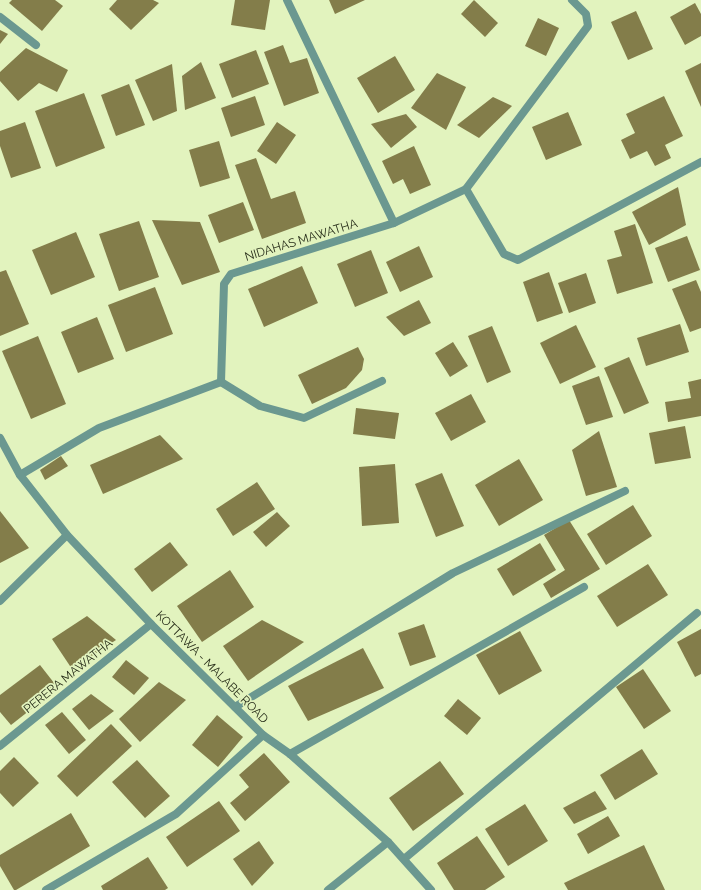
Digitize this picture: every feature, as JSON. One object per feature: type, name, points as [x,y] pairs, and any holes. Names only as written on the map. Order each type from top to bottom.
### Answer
[{"type":"street","points":[[287,0],[394,224]]},
{"type":"street","name":"NIDAHAS MAWATHA","points":[[221,382],[224,284],[231,274],[394,224],[466,189],[588,26],[586,14],[572,0]]},
{"type":"street","points":[[0,17],[36,45]]},
{"type":"street","points":[[466,189],[504,254],[518,260],[701,162]]},
{"type":"street","points":[[20,475],[99,428],[221,382],[260,406],[304,418],[382,381]]},
{"type":"street","name":"KOTTAWA - MALABE ROAD","points":[[0,439],[20,475],[67,535],[151,624],[263,734],[290,754],[388,842],[431,890]]},
{"type":"street","points":[[236,707],[453,573],[624,491]]},
{"type":"street","points":[[0,601],[67,535]]},
{"type":"street","points":[[290,754],[584,586]]},
{"type":"street","points":[[404,859],[697,614]]},
{"type":"street","name":"PERERA MAWATHA","points":[[0,746],[151,624]]},
{"type":"street","points":[[46,890],[176,814],[263,734]]},
{"type":"street","points":[[328,890],[388,842]]},
{"type":"building","points":[[12,0],[55,0],[63,6],[42,31],[9,3]]},
{"type":"building","points":[[117,0],[153,0],[159,3],[131,30],[109,9]]},
{"type":"building","points":[[235,0],[270,0],[265,30],[231,25]]},
{"type":"building","points":[[329,0],[365,0],[335,14]]},
{"type":"building","points":[[474,0],[498,23],[485,37],[461,14]]},
{"type":"building","points":[[695,3],[701,14],[701,36],[685,45],[670,17]]},
{"type":"building","points":[[636,11],[653,49],[628,60],[611,22]]},
{"type":"building","points":[[538,18],[559,28],[546,56],[525,46]]},
{"type":"building","points":[[0,30],[8,34],[0,44]]},
{"type":"building","points":[[283,45],[290,63],[307,58],[319,93],[284,106],[264,52]]},
{"type":"building","points":[[26,48],[68,70],[57,92],[39,83],[18,101],[0,81],[0,72]]},
{"type":"building","points":[[256,50],[269,84],[232,98],[219,64]]},
{"type":"building","points":[[395,56],[415,90],[378,113],[357,78]]},
{"type":"building","points":[[201,62],[216,98],[185,110],[182,76]]},
{"type":"building","points":[[701,63],[701,107],[685,71]]},
{"type":"building","points":[[172,64],[177,111],[153,121],[135,80]]},
{"type":"building","points":[[437,73],[466,87],[446,130],[411,108]]},
{"type":"building","points":[[129,84],[145,125],[116,136],[101,95]]},
{"type":"building","points":[[84,93],[105,148],[56,167],[35,111]]},
{"type":"building","points":[[255,96],[265,125],[231,137],[221,108]]},
{"type":"building","points":[[664,96],[683,136],[665,145],[671,158],[655,166],[647,151],[630,159],[621,140],[635,133],[626,114]]},
{"type":"building","points":[[493,97],[512,106],[479,138],[457,125]]},
{"type":"building","points":[[568,112],[582,145],[546,160],[532,127]]},
{"type":"building","points":[[406,114],[417,127],[391,148],[371,124]]},
{"type":"building","points":[[25,122],[41,168],[11,178],[0,146],[0,131]]},
{"type":"building","points":[[277,122],[296,135],[276,164],[257,151]]},
{"type":"building","points":[[219,141],[230,178],[200,187],[189,150]]},
{"type":"building","points":[[414,146],[431,185],[410,194],[403,179],[393,184],[382,161]]},
{"type":"building","points":[[256,158],[271,199],[295,191],[306,223],[262,239],[235,165]]},
{"type":"building","points":[[678,187],[686,225],[649,245],[632,212]]},
{"type":"building","points":[[243,202],[254,230],[219,243],[208,215]]},
{"type":"building","points":[[152,220],[200,222],[220,272],[182,285]]},
{"type":"building","points":[[139,221],[159,277],[119,291],[99,234]]},
{"type":"building","points":[[635,224],[653,283],[617,294],[607,260],[622,256],[614,231]]},
{"type":"building","points":[[76,232],[95,277],[51,295],[32,250]]},
{"type":"building","points":[[687,236],[700,270],[668,282],[655,248]]},
{"type":"building","points":[[419,246],[433,277],[400,292],[386,262]]},
{"type":"building","points":[[371,250],[388,293],[355,307],[337,264]]},
{"type":"building","points":[[302,266],[318,303],[264,327],[248,289]]},
{"type":"building","points":[[6,270],[29,324],[0,336],[0,272]]},
{"type":"building","points":[[549,272],[563,313],[537,322],[523,282]]},
{"type":"building","points":[[586,273],[596,303],[569,313],[558,283]]},
{"type":"building","points":[[696,280],[701,292],[701,328],[690,332],[672,289]]},
{"type":"building","points":[[155,287],[173,334],[126,352],[108,305]]},
{"type":"building","points":[[419,300],[431,323],[404,336],[386,317]]},
{"type":"building","points":[[97,317],[114,359],[78,373],[61,332]]},
{"type":"building","points":[[680,324],[689,352],[646,366],[637,338]]},
{"type":"building","points":[[576,325],[596,367],[560,384],[540,343]]},
{"type":"building","points":[[492,326],[511,372],[487,383],[468,336]]},
{"type":"building","points":[[38,336],[66,404],[31,419],[2,351]]},
{"type":"building","points":[[453,342],[468,366],[450,377],[435,353]]},
{"type":"building","points":[[358,347],[364,359],[362,370],[346,388],[312,404],[298,375]]},
{"type":"building","points":[[629,357],[649,403],[624,414],[604,368]]},
{"type":"building","points":[[599,376],[613,417],[586,425],[572,386]]},
{"type":"building","points":[[701,379],[701,416],[668,422],[665,402],[691,398],[688,382]]},
{"type":"building","points":[[471,394],[486,422],[451,441],[435,413]]},
{"type":"building","points":[[356,408],[399,413],[395,439],[353,434]]},
{"type":"building","points":[[685,426],[691,458],[655,464],[649,433]]},
{"type":"building","points":[[599,431],[617,487],[586,496],[572,450]]},
{"type":"building","points":[[160,435],[183,459],[103,494],[90,465]]},
{"type":"building","points":[[61,456],[68,466],[45,480],[40,470]]},
{"type":"building","points":[[519,459],[543,500],[499,526],[475,485]]},
{"type":"building","points":[[395,464],[399,523],[362,526],[359,467]]},
{"type":"building","points":[[442,473],[464,526],[436,537],[415,484]]},
{"type":"building","points":[[257,482],[275,509],[233,536],[216,509]]},
{"type":"building","points":[[633,505],[652,536],[606,565],[587,534]]},
{"type":"building","points":[[0,511],[29,548],[0,563]]},
{"type":"building","points":[[277,512],[290,526],[266,547],[253,532]]},
{"type":"building","points":[[569,520],[600,569],[551,598],[543,584],[565,570],[544,535]]},
{"type":"building","points":[[170,542],[188,565],[152,592],[134,569]]},
{"type":"building","points":[[540,543],[556,570],[513,596],[497,569]]},
{"type":"building","points":[[648,564],[668,595],[617,627],[597,596]]},
{"type":"building","points":[[230,570],[254,607],[202,642],[177,606]]},
{"type":"building","points":[[87,616],[116,640],[72,669],[52,639]]},
{"type":"building","points":[[262,620],[304,642],[248,681],[223,646]]},
{"type":"building","points":[[424,624],[436,657],[410,666],[398,633]]},
{"type":"building","points":[[701,629],[701,674],[695,677],[677,642]]},
{"type":"building","points":[[520,631],[542,671],[499,695],[476,655]]},
{"type":"building","points":[[363,648],[384,688],[308,721],[288,686]]},
{"type":"building","points":[[126,660],[149,678],[134,695],[112,677]]},
{"type":"building","points":[[40,665],[58,688],[11,725],[0,712],[0,695]]},
{"type":"building","points":[[643,669],[671,711],[644,729],[616,687]]},
{"type":"building","points":[[159,682],[186,700],[140,742],[119,719]]},
{"type":"building","points":[[91,694],[114,711],[89,730],[72,709]]},
{"type":"building","points":[[458,699],[481,718],[467,735],[444,716]]},
{"type":"building","points":[[62,712],[86,740],[69,754],[45,725]]},
{"type":"building","points":[[217,715],[243,737],[218,767],[192,745]]},
{"type":"building","points":[[111,724],[132,746],[77,797],[57,776]]},
{"type":"building","points":[[642,749],[658,774],[615,800],[600,775]]},
{"type":"building","points":[[264,753],[290,782],[245,821],[230,803],[249,787],[239,775]]},
{"type":"building","points":[[14,757],[39,783],[13,807],[0,793],[0,771]]},
{"type":"building","points":[[137,760],[170,796],[145,818],[112,782]]},
{"type":"building","points":[[440,761],[464,794],[413,831],[389,798]]},
{"type":"building","points":[[595,791],[607,809],[574,824],[563,808]]},
{"type":"building","points":[[219,801],[240,831],[187,867],[166,837]]},
{"type":"building","points":[[525,804],[548,841],[508,866],[485,829]]},
{"type":"building","points":[[71,813],[90,846],[14,890],[0,866],[0,855]]},
{"type":"building","points":[[608,816],[620,836],[588,854],[577,834]]},
{"type":"building","points":[[477,836],[505,877],[485,890],[454,890],[437,863]]},
{"type":"building","points":[[259,841],[274,863],[252,886],[233,859]]},
{"type":"building","points":[[644,845],[665,890],[568,890],[564,883]]},
{"type":"building","points":[[148,857],[168,888],[165,890],[103,890],[101,886]]}]
